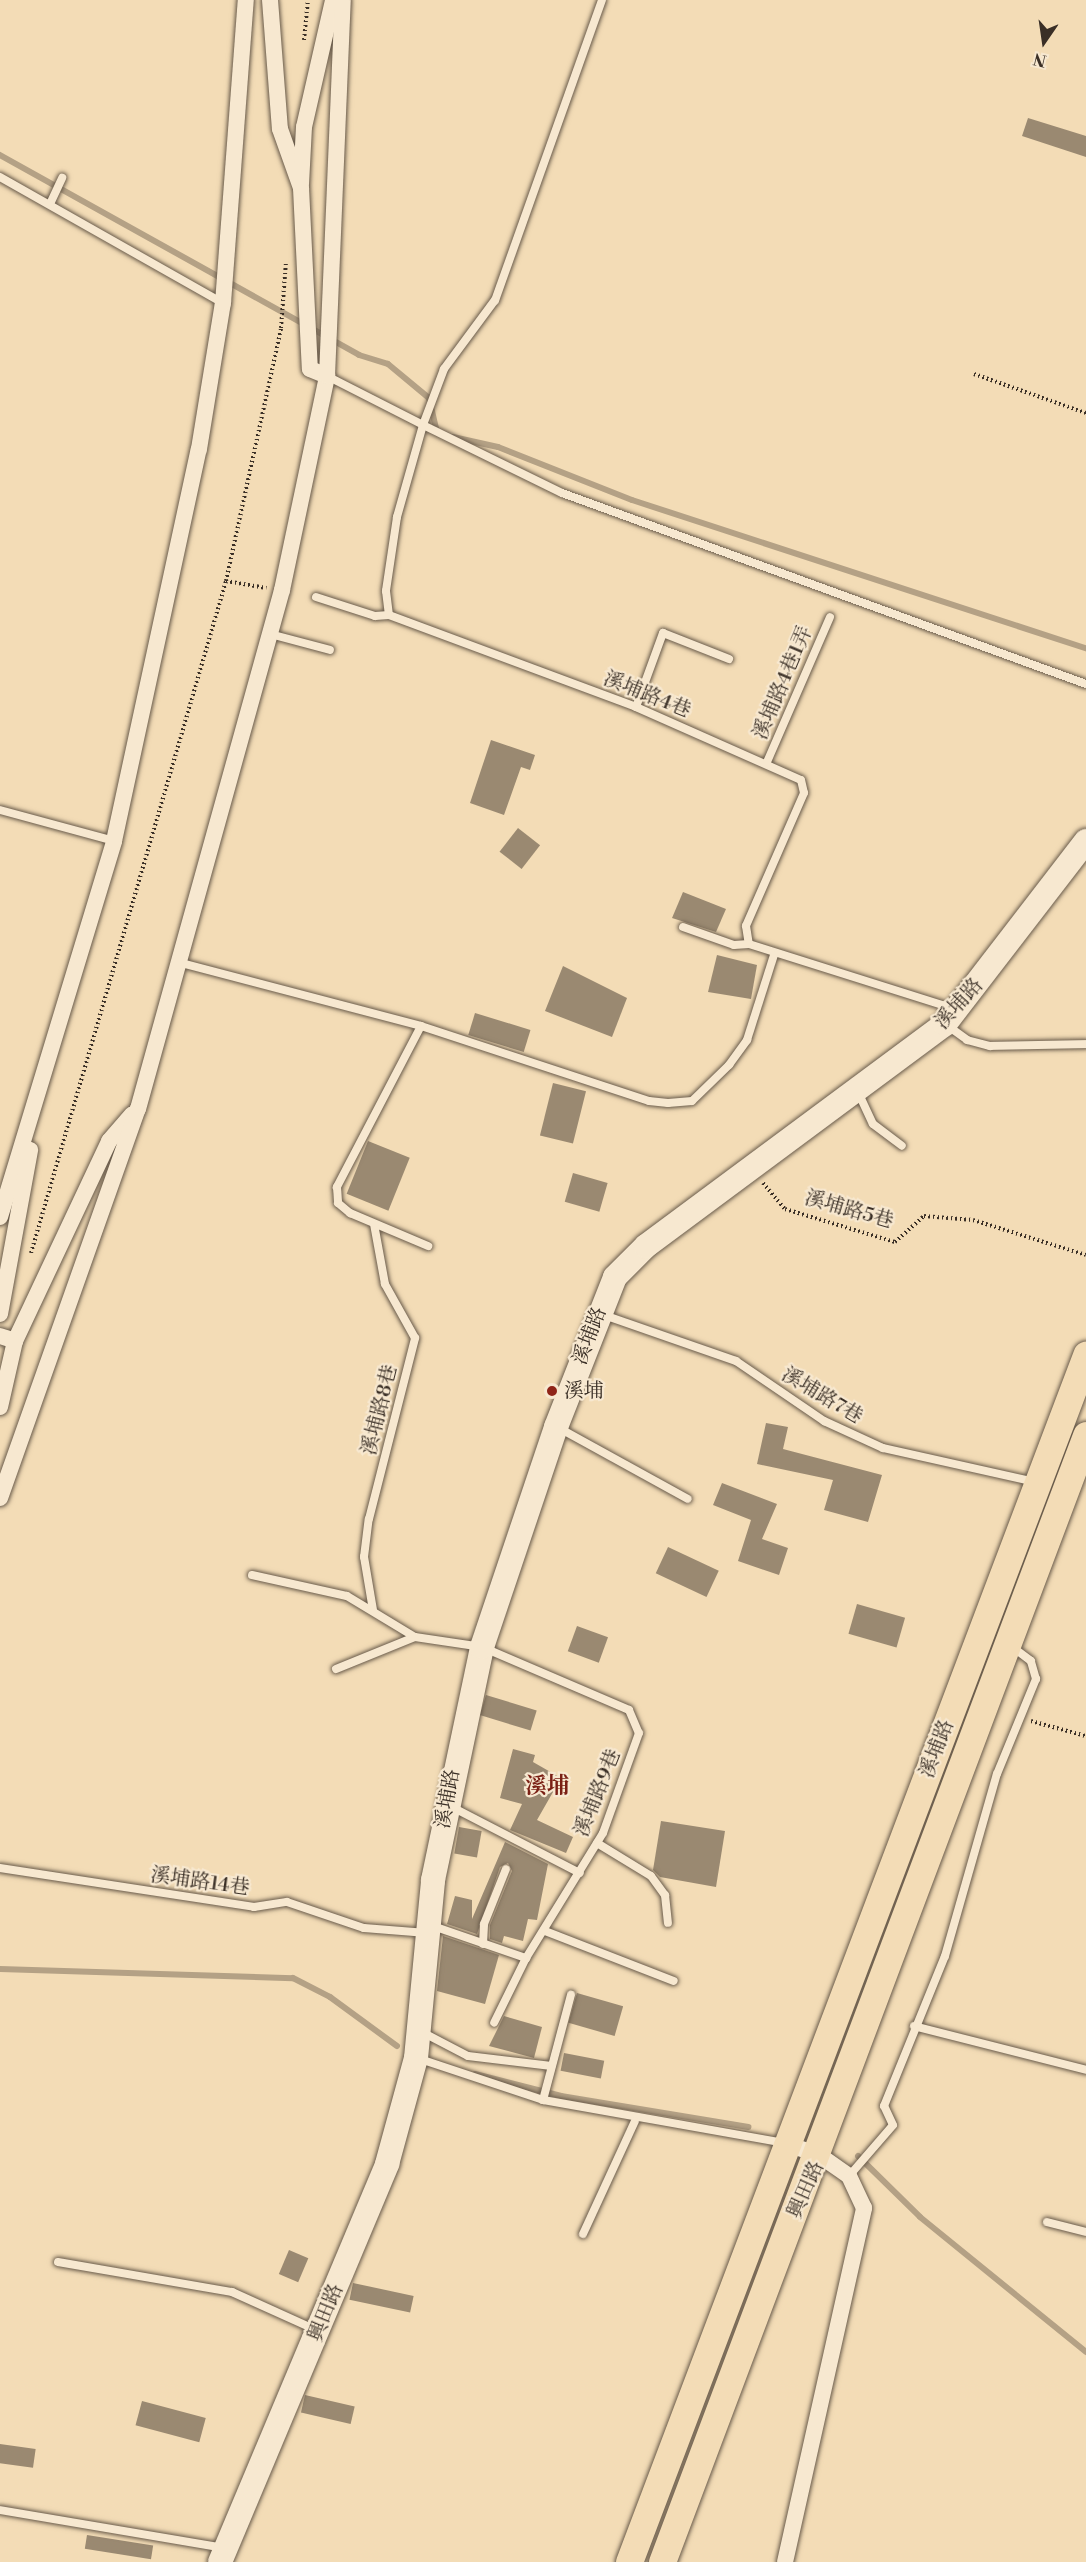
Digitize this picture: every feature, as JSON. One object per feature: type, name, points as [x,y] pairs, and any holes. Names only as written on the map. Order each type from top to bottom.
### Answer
[{"type":"main road","name":"溪埔路","points":[[787,2144],[1086,1355]]},
{"type":"main road","name":"溪埔路","points":[[817,2154],[1086,1435]]},
{"type":"main road","name":"興田路","points":[[629,2562],[787,2144]]},
{"type":"main road","name":"興田路","points":[[663,2562],[817,2154]]},
{"type":"street","points":[[0,1217],[114,841],[199,448],[223,303],[246,0]]},
{"type":"street","points":[[270,0],[280,129],[301,188]]},
{"type":"street","points":[[327,376],[310,369],[301,188],[304,127],[333,0]]},
{"type":"street","points":[[0,1498],[138,1108],[282,590],[327,376],[343,0]]},
{"type":"street","name":"溪埔路","points":[[416,2058],[428,1928],[447,1804],[482,1647],[556,1427],[598,1312],[615,1277],[646,1246],[952,1017],[1086,841]]},
{"type":"street","points":[[0,1407],[7,1339],[109,1141],[138,1108]]},
{"type":"street","points":[[0,1314],[34,1110]]},
{"type":"street","name":"興田路","points":[[223,2555],[319,2332],[387,2164],[416,2058]]},
{"type":"street","points":[[787,2144],[817,2154]]},
{"type":"street","name":"興田路","points":[[785,2562],[864,2208],[849,2176],[817,2154]]},
{"type":"lane","points":[[390,615],[386,591],[397,517],[423,425],[444,369],[495,300],[602,0]]},
{"type":"lane","points":[[0,177],[223,303]]},
{"type":"lane","points":[[50,204],[62,178]]},
{"type":"lane","points":[[327,376],[562,493],[1086,684]]},
{"type":"lane","name":"溪埔路4巷","points":[[316,597],[375,616],[390,615],[636,707],[767,762],[801,780],[804,793],[746,926],[749,944]]},
{"type":"lane","name":"溪埔路4巷1弄","points":[[767,762],[830,617]]},
{"type":"lane","points":[[636,707],[663,633],[729,659]]},
{"type":"lane","points":[[270,634],[330,650]]},
{"type":"lane","points":[[0,810],[114,841]]},
{"type":"lane","points":[[683,927],[734,945],[749,944],[774,955],[952,1017],[967,1040],[990,1046],[1086,1044]]},
{"type":"lane","points":[[177,962],[421,1026],[649,1101],[692,1101],[714,1085],[747,1041],[774,955]]},
{"type":"lane","points":[[421,1026],[337,1187],[338,1203],[374,1224],[428,1246]]},
{"type":"lane","points":[[857,1090],[873,1124],[902,1146]]},
{"type":"lane","name":"溪埔路8巷","points":[[373,1610],[364,1557],[369,1519],[415,1338],[385,1284],[374,1224]]},
{"type":"lane","name":"溪埔路7巷","points":[[598,1312],[736,1361],[824,1421],[883,1448],[1038,1483]]},
{"type":"lane","points":[[556,1427],[688,1499]]},
{"type":"lane","points":[[252,1575],[347,1596],[415,1637]]},
{"type":"lane","points":[[336,1669],[415,1637]]},
{"type":"lane","name":"溪埔路9巷","points":[[415,1637],[482,1647],[629,1710],[639,1733],[597,1843],[545,1931],[526,1958],[494,2024]]},
{"type":"lane","points":[[849,2176],[893,2125],[884,2106],[914,2026],[945,1956],[1018,1718],[1036,1679],[1031,1661],[1008,1644]]},
{"type":"lane","points":[[447,1804],[580,1873]]},
{"type":"lane","points":[[597,1843],[651,1876],[665,1895],[668,1923]]},
{"type":"lane","name":"溪埔路14巷","points":[[0,1868],[254,1907],[287,1902],[364,1928],[428,1928],[526,1958]]},
{"type":"lane","points":[[483,1944],[484,1924],[506,1869]]},
{"type":"lane","points":[[545,1931],[674,1981]]},
{"type":"lane","points":[[543,2096],[571,1995]]},
{"type":"lane","points":[[914,2026],[1086,2070]]},
{"type":"lane","points":[[419,2031],[468,2056],[550,2069]]},
{"type":"lane","points":[[416,2058],[635,2121],[787,2144]]},
{"type":"lane","points":[[583,2234],[635,2121]]},
{"type":"lane","points":[[1047,2222],[1086,2232]]},
{"type":"lane","points":[[58,2262],[231,2292],[319,2332]]},
{"type":"lane","points":[[0,2510],[223,2555]]},
{"type":"path","points":[[304,45],[308,0]]},
{"type":"path","points":[[27,1264],[226,581],[280,328],[286,250]]},
{"type":"path","points":[[974,374],[1086,413]]},
{"type":"path","points":[[226,581],[282,590]]},
{"type":"path","name":"溪埔路5巷","points":[[752,1168],[784,1209],[896,1242],[924,1216],[973,1220],[1086,1255]]},
{"type":"path","points":[[1018,1718],[1086,1736]]},
{"type":"building","points":[[1028,118],[1086,136],[1086,157],[1022,136]]},
{"type":"building","points":[[491,740],[535,755],[530,770],[521,767],[504,815],[470,803]]},
{"type":"building","points":[[518,828],[540,845],[522,869],[500,852]]},
{"type":"building","points":[[683,892],[726,909],[716,932],[672,918]]},
{"type":"building","points":[[717,955],[757,965],[751,999],[708,992]]},
{"type":"building","points":[[563,966],[627,998],[612,1037],[545,1011]]},
{"type":"building","points":[[475,1013],[530,1030],[524,1052],[468,1035]]},
{"type":"building","points":[[553,1083],[586,1091],[573,1144],[540,1135]]},
{"type":"building","points":[[368,1141],[410,1158],[388,1211],[347,1194]]},
{"type":"building","points":[[573,1173],[608,1183],[599,1212],[565,1202]]},
{"type":"building","points":[[766,1423],[788,1427],[783,1449],[882,1475],[868,1522],[824,1510],[833,1480],[757,1464]]},
{"type":"building","points":[[722,1483],[777,1504],[762,1539],[788,1548],[779,1575],[738,1561],[751,1520],[713,1505]]},
{"type":"building","points":[[668,1547],[719,1571],[706,1597],[656,1573]]},
{"type":"building","points":[[857,1604],[905,1618],[897,1648],[848,1634]]},
{"type":"building","points":[[577,1626],[608,1637],[599,1663],[568,1651]]},
{"type":"building","points":[[486,1695],[537,1710],[531,1731],[480,1715]]},
{"type":"building","points":[[513,1749],[535,1755],[533,1762],[561,1778],[537,1820],[573,1837],[566,1853],[510,1830],[522,1804],[500,1798]]},
{"type":"building","points":[[661,1821],[725,1831],[716,1887],[660,1877],[653,1870]]},
{"type":"building","points":[[459,1827],[482,1831],[477,1858],[454,1854]]},
{"type":"building","points":[[505,1842],[548,1864],[537,1920],[528,1919],[523,1941],[504,1936],[502,1943],[490,1939],[490,1925],[512,1871],[508,1863],[500,1867],[477,1934],[447,1924],[455,1896],[472,1900],[472,1919]]},
{"type":"building","points":[[443,1936],[499,1955],[485,2004],[437,1991]]},
{"type":"building","points":[[577,1993],[623,2006],[615,2036],[568,2023]]},
{"type":"building","points":[[504,2016],[542,2027],[534,2058],[489,2046]]},
{"type":"building","points":[[564,2053],[604,2061],[601,2078],[561,2071]]},
{"type":"building","points":[[289,2250],[308,2258],[298,2282],[279,2274]]},
{"type":"building","points":[[353,2283],[414,2296],[410,2313],[349,2300]]},
{"type":"building","points":[[305,2395],[355,2406],[351,2424],[301,2413]]},
{"type":"building","points":[[142,2401],[206,2418],[199,2442],[136,2425]]},
{"type":"building","points":[[0,2444],[36,2449],[33,2468],[0,2463]]},
{"type":"building","points":[[87,2535],[153,2545],[151,2559],[85,2549]]},
{"type":"waterway","points":[[0,155],[359,355],[388,364],[429,398],[437,433]]},
{"type":"waterway","points":[[453,437],[498,447],[632,500],[1086,648]]},
{"type":"waterway","points":[[0,1969],[293,1978],[330,1997],[397,2046]]},
{"type":"waterway","points":[[475,2074],[561,2096],[748,2127]]},
{"type":"waterway","points":[[858,2156],[920,2217],[1086,2352]]},
{"type":"place","name":"溪埔","points":[[552,1391]]},
{"type":"district","name":"溪埔","points":[[547,1787]]}]
